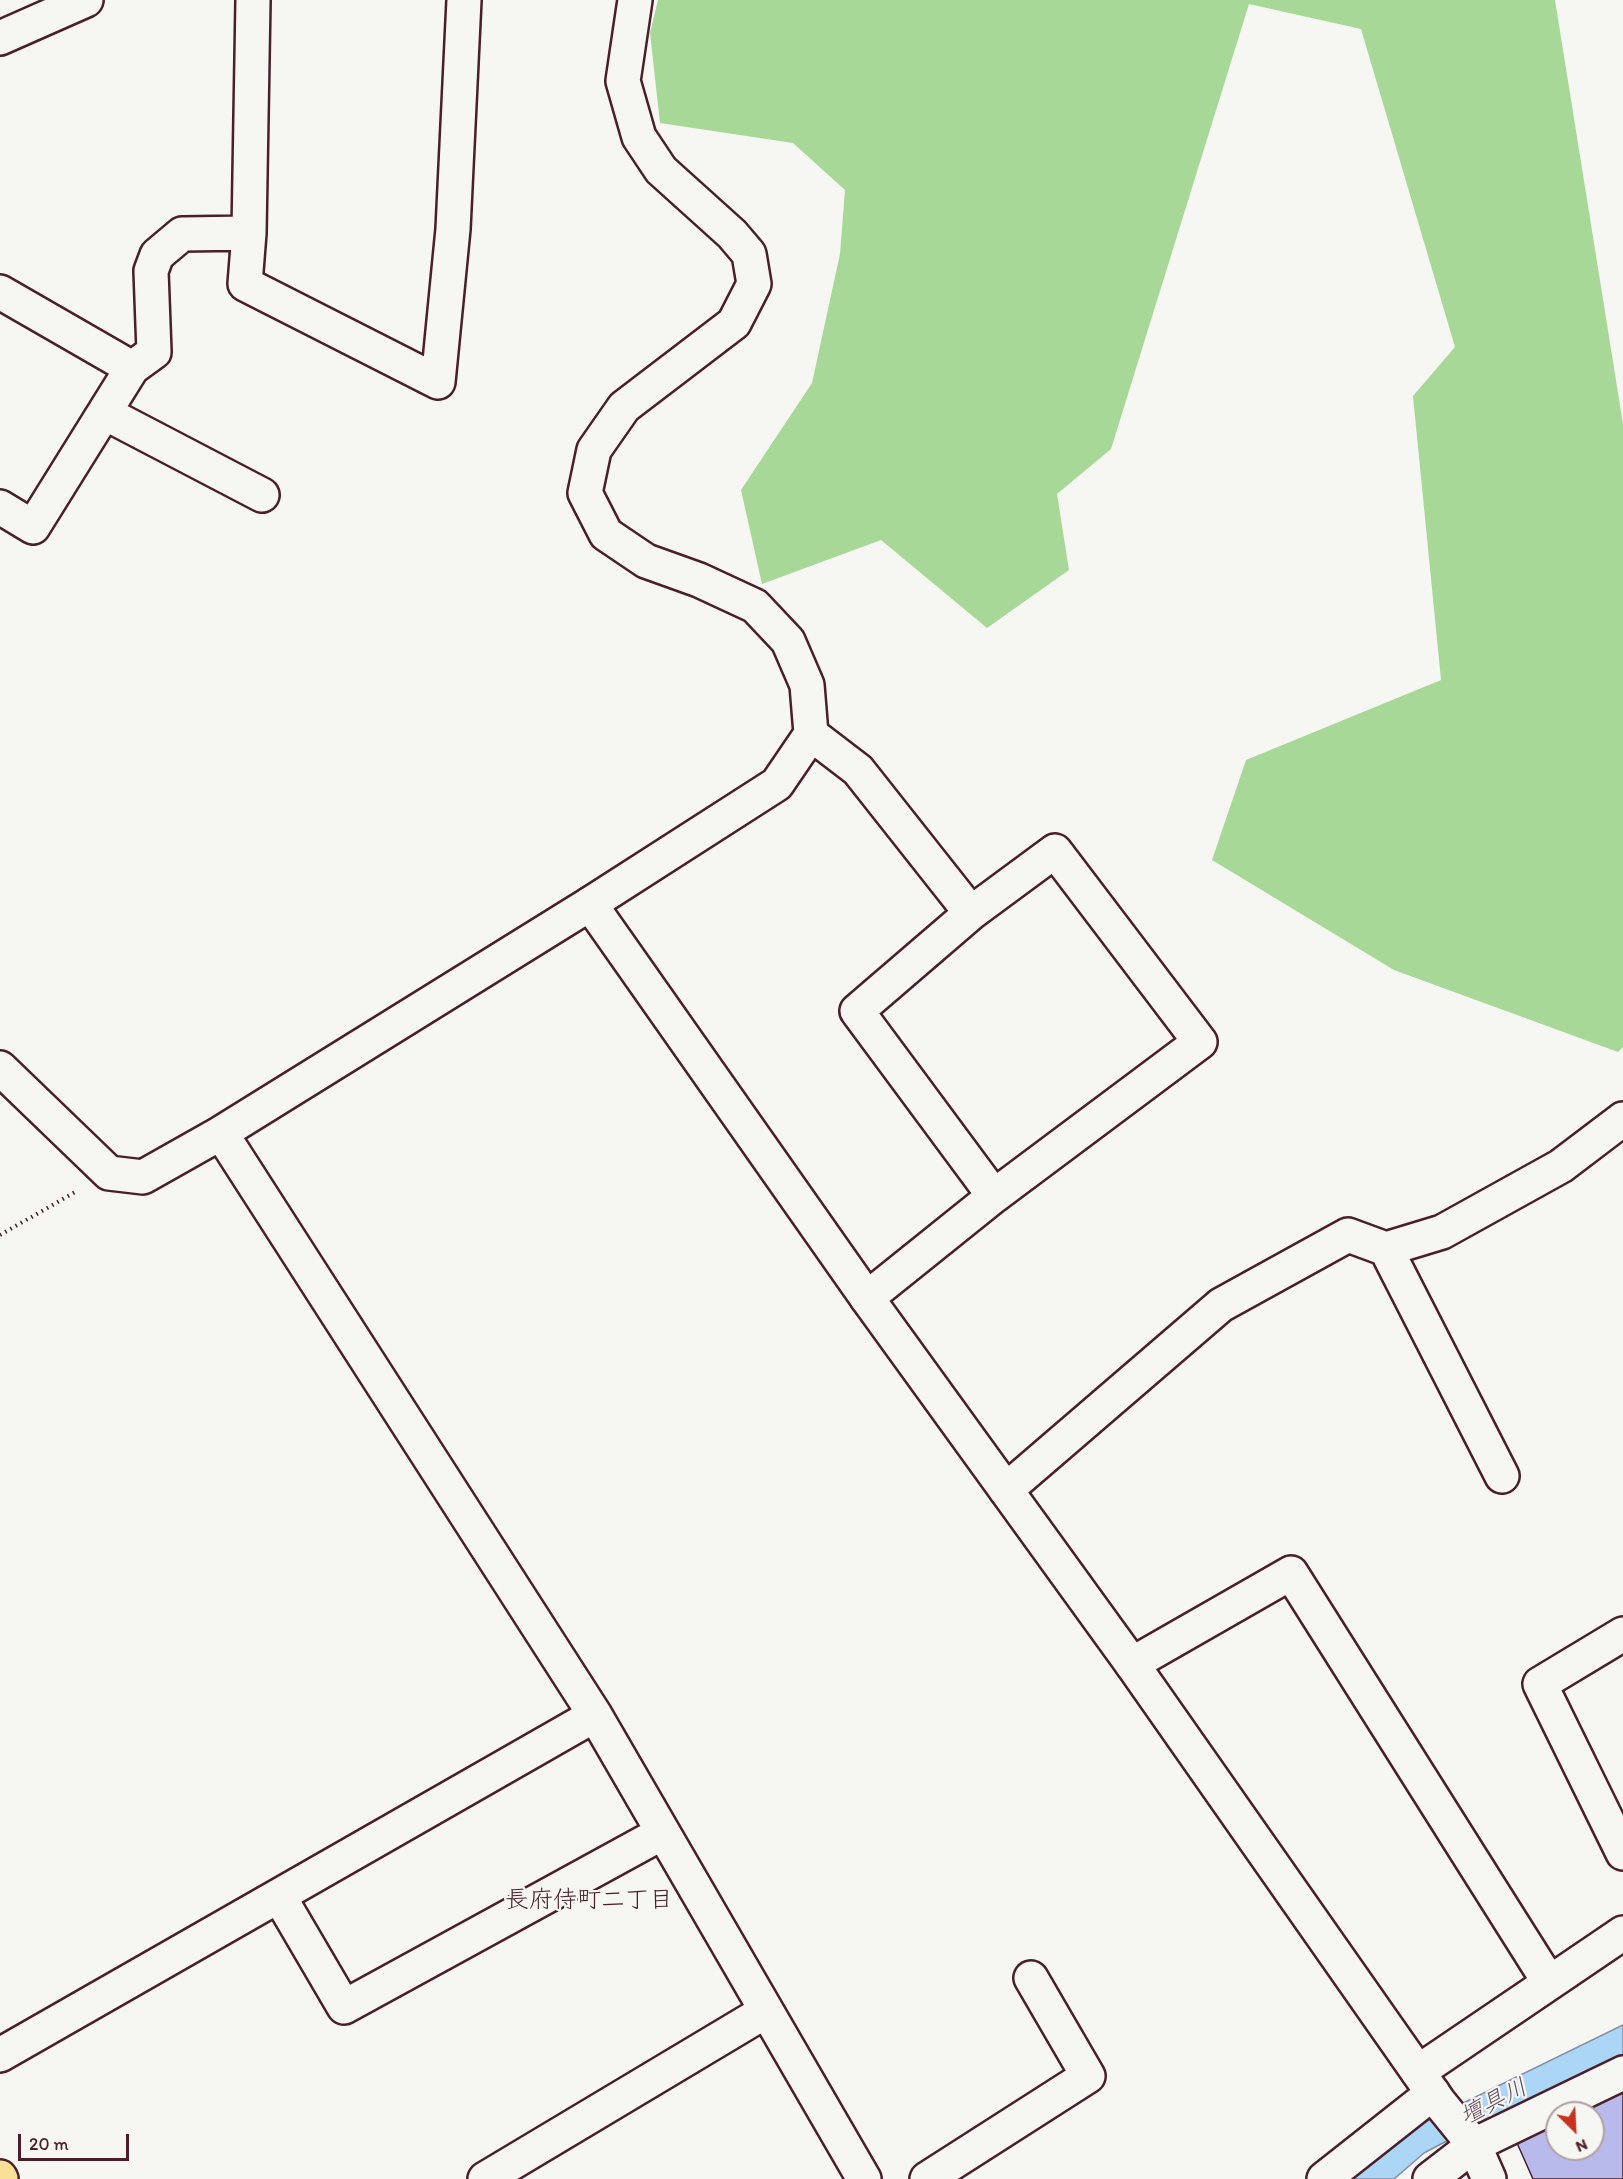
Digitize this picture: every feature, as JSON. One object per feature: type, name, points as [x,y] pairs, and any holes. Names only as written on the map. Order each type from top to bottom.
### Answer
[{"type":"street","points":[[0,38],[86,0]]},
{"type":"street","points":[[253,0],[249,233],[245,284],[438,382],[453,228],[464,0]]},
{"type":"street","points":[[0,1068],[109,1173],[143,1177],[221,1133],[590,904],[777,784],[811,735],[807,685],[788,640],[755,606],[699,580],[646,561],[606,534],[585,493],[594,450],[624,407],[734,322],[754,284],[749,254],[732,234],[661,171],[639,137],[623,81],[635,0]]},
{"type":"street","points":[[0,507],[33,527],[132,368],[154,352],[151,272],[157,255],[182,234],[249,233]]},
{"type":"street","points":[[0,292],[132,368]]},
{"type":"street","points":[[105,413],[262,495]]},
{"type":"street","points":[[811,735],[858,770],[971,913]]},
{"type":"street","points":[[867,1298],[994,1196],[1200,1042],[1055,851],[971,913],[857,1011],[994,1196]]},
{"type":"street","points":[[590,904],[867,1298],[1132,1664],[1432,2091],[1470,2141],[1489,2179]]},
{"type":"street","points":[[1006,1490],[1221,1305],[1348,1235],[1386,1249],[1442,1232],[1561,1166],[1623,1119]]},
{"type":"street","points":[[221,1133],[595,1714],[864,2179]]},
{"type":"street","points":[[1386,1249],[1502,1476]]},
{"type":"street","points":[[1132,1664],[1291,1573],[1549,1982]]},
{"type":"street","points":[[1623,1634],[1540,1684],[1623,1853]]},
{"type":"street","points":[[0,2055],[595,1714]]},
{"type":"street","points":[[279,1896],[344,2007],[662,1833]]},
{"type":"street","points":[[1324,2179],[1432,2091],[1549,1982],[1623,1933]]},
{"type":"street","points":[[927,2179],[1088,2076],[1031,1978]]},
{"type":"street","points":[[485,2179],[766,2012]]},
{"type":"street","points":[[1431,2179],[1470,2141],[1623,2073]]},
{"type":"path","points":[[0,1235],[109,1173]]},
{"type":"green space","points":[[658,0],[1555,0],[1623,424],[1623,1047],[1618,1052],[1394,970],[1212,860],[1246,760],[1441,680],[1413,396],[1455,347],[1361,29],[1249,4],[1111,449],[1057,494],[1069,570],[987,628],[881,540],[762,584],[741,490],[812,383],[840,254],[845,190],[793,143],[660,123],[650,33]]},
{"type":"water","name":"壇具川","points":[[1623,2025],[1623,2055],[1492,2117],[1424,2153],[1394,2179],[1345,2179],[1408,2130]]},
{"type":"building","points":[[1623,2092],[1623,2179],[1533,2179],[1517,2143],[1545,2130],[1545,2161],[1605,2161],[1605,2101]]},
{"type":"district","name":"長府侍町二丁目","points":[[589,1901]]}]
